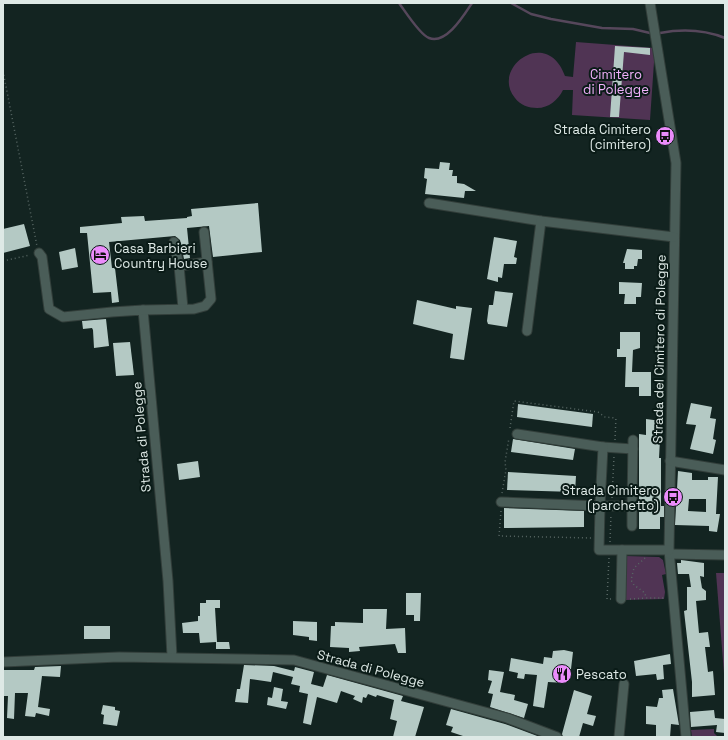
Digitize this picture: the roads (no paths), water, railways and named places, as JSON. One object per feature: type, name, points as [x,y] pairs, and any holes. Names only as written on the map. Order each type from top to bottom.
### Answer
[{"type":"street","name":"Strada del Cimitero di Polegge","points":[[650,3],[676,163],[670,461],[670,552],[686,737]]},
{"type":"street","name":"Strada del Cimitero di Polegge","points":[[429,203],[541,221],[674,237]]},
{"type":"street","points":[[527,331],[541,221]]},
{"type":"street","points":[[39,253],[42,257],[49,309],[63,317],[142,310],[183,308],[194,309],[205,306],[211,299],[204,232]]},
{"type":"street","points":[[174,242],[179,266],[183,308]]},
{"type":"street","points":[[179,266],[207,262]]},
{"type":"street","name":"Strada di Polegge","points":[[142,310],[168,581],[172,658]]},
{"type":"street","points":[[517,434],[603,446],[633,445],[632,526]]},
{"type":"street","points":[[603,446],[599,550],[646,550],[725,555]]},
{"type":"street","name":"Strada del Cimitero di Polegge","points":[[670,461],[725,470]]},
{"type":"street","points":[[501,502],[632,506]]},
{"type":"street","points":[[621,599],[622,550]]},
{"type":"street","name":"Strada di Polegge","points":[[3,662],[172,658],[294,660],[507,718],[554,737]]},
{"type":"street","points":[[618,737],[624,684]]},
{"type":"waterway","points":[[399,3],[421,32],[425,36],[435,39],[442,37],[454,28],[472,3]]},
{"type":"waterway","points":[[511,3],[531,14],[551,19],[602,28],[633,29],[650,33]]},
{"type":"waterway","points":[[660,33],[693,31],[709,33],[725,38]]},
{"type":"place","name":"Strada Cimitero (cimitero)","points":[[665,136]]},
{"type":"place","name":"Casa Barbieri Country House","points":[[100,255]]},
{"type":"place","name":"Strada Cimitero (parchetto)","points":[[673,497]]},
{"type":"place","name":"Pescato","points":[[562,674]]},
{"type":"park label","name":"Cimitero di Polegge","points":[[616,82]]}]
